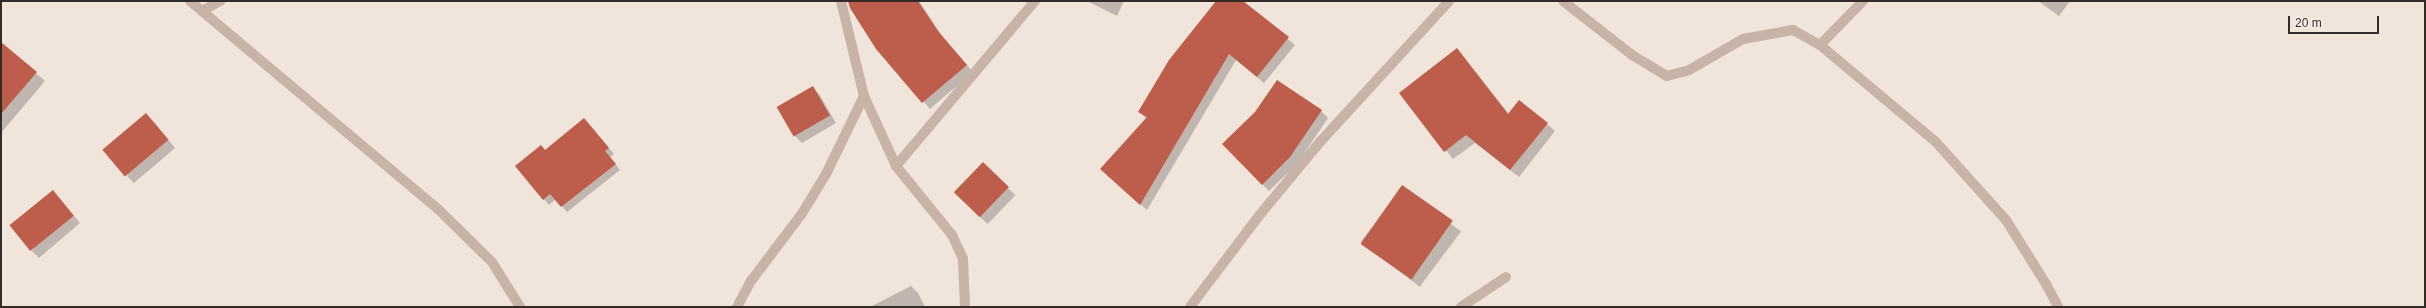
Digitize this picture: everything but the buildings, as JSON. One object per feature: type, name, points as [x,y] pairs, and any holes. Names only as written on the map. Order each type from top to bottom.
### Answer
[{"type":"street","points":[[190,1],[438,209],[492,262],[520,307]]},
{"type":"street","points":[[202,11],[220,1]]},
{"type":"street","points":[[841,1],[864,96],[896,166],[952,235],[963,259],[965,307]]},
{"type":"street","points":[[896,166],[1035,1]]},
{"type":"street","points":[[1190,307],[1253,223],[1320,142],[1449,1]]},
{"type":"street","points":[[1563,1],[1632,55],[1667,76],[1690,70],[1743,39],[1793,30],[1820,45],[1935,141],[2006,220],[2058,307]]},
{"type":"street","points":[[1820,45],[1863,1]]},
{"type":"street","points":[[737,307],[751,281],[801,215],[826,174],[864,96]]},
{"type":"street","points":[[1461,307],[1506,278]]}]
